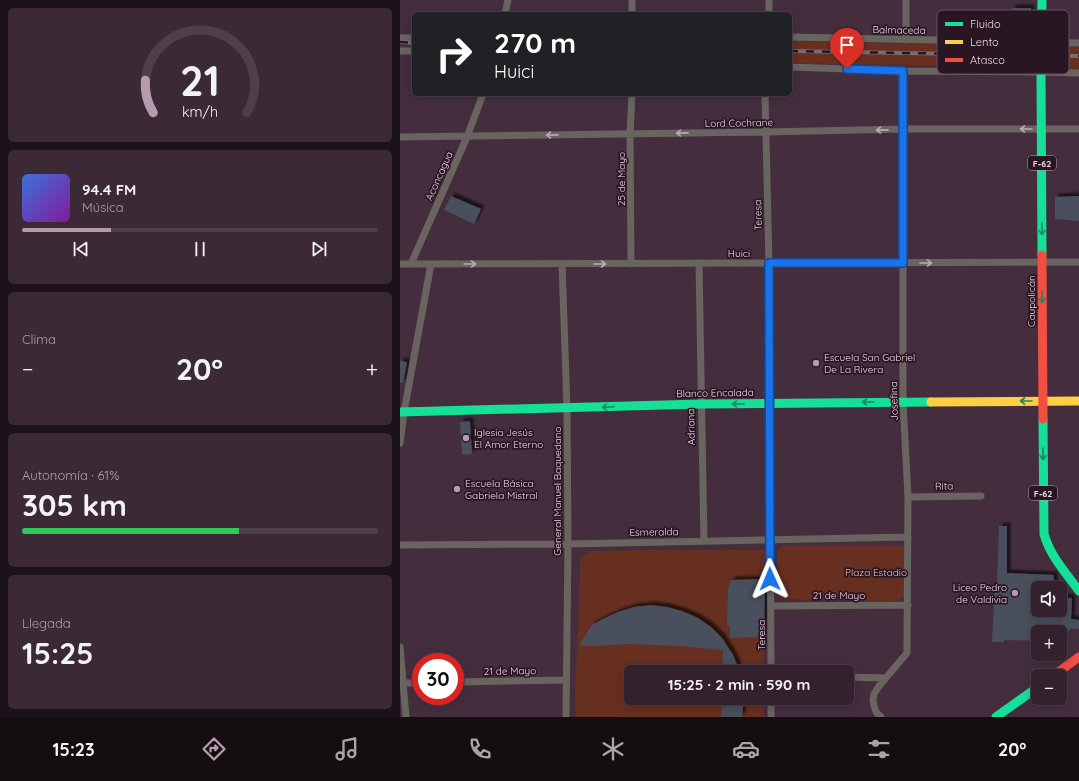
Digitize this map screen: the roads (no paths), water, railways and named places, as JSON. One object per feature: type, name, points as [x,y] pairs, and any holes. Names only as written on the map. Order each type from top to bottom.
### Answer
[{"type":"street","points":[[505,12],[508,0]]},
{"type":"street","points":[[632,0],[632,12]]},
{"type":"street","points":[[769,0],[769,12]]},
{"type":"street","points":[[906,0],[906,40]]},
{"type":"street","name":"Balmaceda","points":[[792,37],[937,40]]},
{"type":"street","points":[[400,38],[412,38]]},
{"type":"street","name":"Balmaceda","points":[[1069,43],[1079,43]]},
{"type":"street","points":[[400,50],[412,51]]},
{"type":"street","points":[[792,67],[937,71]]},
{"type":"street","name":"Josefina","points":[[881,717],[876,712],[872,700],[874,694],[885,678],[907,653],[908,497],[903,402],[903,71]]},
{"type":"street","points":[[1069,73],[1079,73]]},
{"type":"street","name":"Caupolicán","points":[[1041,74],[1044,534],[1046,543],[1051,553],[1079,591]]},
{"type":"street","name":"Aconcagua","points":[[411,264],[467,137],[482,96]]},
{"type":"street","name":"25 de Mayo","points":[[631,264],[630,134],[632,96]]},
{"type":"street","name":"Teresa","points":[[765,96],[769,263],[771,665]]},
{"type":"street","name":"Lord Cochrane","points":[[400,137],[903,129],[1079,129]]},
{"type":"street","name":"Huici","points":[[400,264],[1079,262]]},
{"type":"street","name":"Adriana","points":[[699,263],[704,541]]},
{"type":"street","points":[[400,443],[402,412],[431,264]]},
{"type":"street","name":"General Manuel Baquedano","points":[[562,264],[567,408],[568,544],[566,717]]},
{"type":"street","name":"Blanco Encalada","points":[[402,412],[701,404],[1079,401]]},
{"type":"street","name":"Rita","points":[[908,497],[981,496]]},
{"type":"street","name":"Esmeralda","points":[[400,545],[568,544],[908,537]]},
{"type":"street","name":"21 de Mayo","points":[[771,606],[908,605]]},
{"type":"street","points":[[400,647],[406,717]]},
{"type":"street","points":[[1063,669],[1079,657]]},
{"type":"street","points":[[854,678],[885,678]]},
{"type":"street","name":"21 de Mayo","points":[[464,682],[566,680]]},
{"type":"street","points":[[996,717],[1031,692]]},
{"type":"street","points":[[771,705],[771,717]]},
{"type":"railway","points":[[400,42],[412,43]]},
{"type":"railway","points":[[792,51],[937,54]]},
{"type":"railway","points":[[1069,56],[1079,56]]},
{"type":"place","name":"Escuela San Gabriel De La Rivera","points":[[816,363]]},
{"type":"place","name":"Iglesia Jesús El Amor Eterno","points":[[466,438]]},
{"type":"place","name":"Escuela Básica Gabriela Mistral","points":[[457,489]]},
{"type":"place","name":"Liceo Pedro de Valdivia","points":[[1015,593]]},
{"type":"park label","name":"Plaza Estadio","points":[[876,572]]}]
